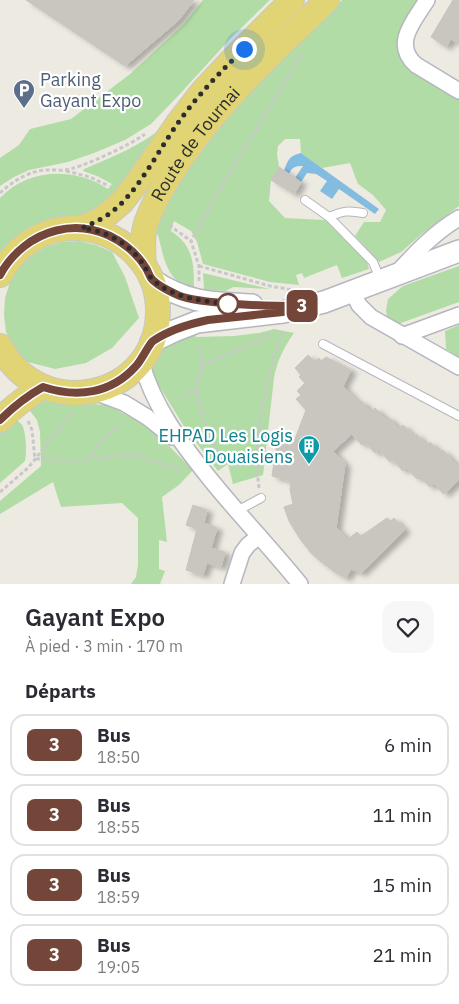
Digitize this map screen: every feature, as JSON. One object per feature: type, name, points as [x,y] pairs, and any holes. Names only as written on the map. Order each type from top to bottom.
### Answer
[{"type":"main road","name":"Route de Tournai","points":[[96,229],[103,218],[122,202],[140,180],[178,123],[202,92],[292,0]]},
{"type":"main road","name":"Route de Tournai","points":[[146,352],[158,315],[156,297],[148,272],[143,244],[144,229],[160,192],[202,128],[240,85],[327,0]]},
{"type":"main road","points":[[3,266],[23,246],[46,233],[64,229],[96,229],[127,246],[139,258],[148,272]]},
{"type":"main road","points":[[1,355],[9,360],[28,379],[43,387],[64,393],[85,393],[88,401],[100,390],[115,383],[129,373],[146,352]]},
{"type":"main road","points":[[0,420],[28,396],[43,387]]},
{"type":"street","points":[[426,0],[406,36],[405,49],[416,65],[459,91]]},
{"type":"street","points":[[388,278],[426,242],[459,218]]},
{"type":"street","points":[[148,272],[175,293],[198,301],[249,305],[301,299],[324,302],[459,251]]},
{"type":"street","points":[[352,291],[366,314],[459,367]]},
{"type":"street","points":[[300,584],[183,446],[157,403],[147,380],[146,352],[174,331],[197,322],[283,312],[301,299]]},
{"type":"street","points":[[402,336],[459,315]]},
{"type":"street","points":[[88,401],[117,399],[136,409],[183,446]]},
{"type":"street","points":[[232,584],[242,553],[259,536]]},
{"type":"lane","points":[[173,145],[181,133]]},
{"type":"lane","points":[[305,200],[329,218],[388,278]]},
{"type":"lane","points":[[329,218],[342,212],[363,213]]},
{"type":"lane","points":[[323,344],[459,416]]},
{"type":"lane","points":[[237,511],[261,498]]},
{"type":"path","points":[[191,241],[303,51]]},
{"type":"path","points":[[64,170],[85,164],[114,151],[143,136],[150,130]]},
{"type":"path","points":[[0,193],[17,180],[46,170],[64,170],[90,177],[110,187]]},
{"type":"path","points":[[169,224],[191,241],[199,266],[200,284]]},
{"type":"path","points":[[199,266],[270,286],[301,299]]},
{"type":"path","points":[[202,366],[283,329],[266,384],[259,428],[257,468],[261,498]]},
{"type":"path","points":[[200,348],[202,366],[196,387],[202,415],[220,459],[221,493]]},
{"type":"path","points":[[185,397],[196,387]]},
{"type":"path","points":[[0,492],[28,468],[68,418],[88,401]]},
{"type":"path","points":[[88,460],[103,438],[121,426]]},
{"type":"path","points":[[35,459],[76,462],[134,454],[189,474]]},
{"type":"green space","points":[[203,0],[270,0],[231,38],[151,124],[125,140],[94,153],[68,162],[29,170],[0,186],[0,158],[19,145],[30,129],[71,119],[130,74],[184,24]]},
{"type":"green space","points":[[342,0],[421,0],[401,33],[412,69],[459,99],[459,206],[401,252],[379,262],[355,236],[364,222],[380,222],[386,210],[373,195],[358,184],[350,163],[322,168],[301,153],[300,139],[285,139],[278,146],[279,167],[271,180],[269,201],[285,218],[325,220],[367,262],[369,269],[342,278],[337,265],[304,278],[302,273],[296,275],[299,285],[270,282],[203,264],[197,242],[191,231],[174,221],[171,231],[179,237],[188,249],[193,264],[194,290],[184,286],[168,270],[158,235],[153,232],[158,219],[205,142],[258,80]]},
{"type":"green space","points":[[163,127],[101,213],[13,241],[0,252],[0,198],[11,188],[38,176],[67,174],[95,182],[108,189],[112,184],[83,171],[84,169],[135,145]]},
{"type":"green space","points":[[79,241],[96,245],[112,252],[125,277],[139,318],[112,348],[86,363],[55,369],[24,361],[13,348],[6,332],[5,298],[10,282],[19,267],[31,256],[46,247],[62,242]]},
{"type":"green space","points":[[459,266],[459,302],[398,324],[387,317],[388,299],[403,286]]},
{"type":"green space","points":[[203,273],[270,289],[233,287],[226,291],[204,290]]},
{"type":"green space","points":[[459,325],[459,357],[446,349],[445,331]]},
{"type":"green space","points":[[195,329],[196,337],[234,336],[274,329],[294,333],[281,354],[275,372],[263,475],[233,484],[228,464],[218,471],[185,428],[161,389],[156,391],[151,376],[156,356],[162,348]]},
{"type":"green space","points":[[35,402],[106,405],[117,410],[141,423],[166,443],[193,470],[179,485],[162,497],[167,542],[159,540],[159,569],[165,571],[160,584],[131,584],[136,577],[138,564],[138,518],[122,503],[61,507],[53,482],[0,514],[0,501],[41,466],[40,432],[37,420],[27,407]]},
{"type":"green space","points":[[14,418],[22,424],[24,430],[25,461],[0,483],[0,432]]},
{"type":"water","points":[[301,153],[379,209],[375,214],[339,189],[332,199],[320,191],[327,181],[316,174],[307,173],[301,182],[295,178],[303,166],[294,167],[289,174],[284,171],[290,159]]},
{"type":"building","points":[[26,0],[194,0],[179,20],[125,66]]},
{"type":"building","points":[[453,0],[459,0],[459,44],[451,39],[446,47],[431,37]]},
{"type":"building","points":[[279,167],[301,182],[294,194],[271,180]]},
{"type":"building","name":"EHPAD Les Logis Douaisiens","points":[[308,355],[315,362],[319,358],[321,361],[326,357],[351,370],[343,386],[359,403],[361,401],[372,412],[375,408],[399,428],[403,425],[413,436],[416,434],[426,445],[430,442],[440,453],[443,450],[459,468],[459,480],[444,494],[433,483],[430,487],[419,476],[417,479],[406,467],[403,471],[392,459],[390,462],[379,450],[375,453],[365,442],[362,445],[352,434],[333,451],[345,464],[336,528],[348,539],[357,532],[361,536],[387,518],[391,521],[394,518],[405,530],[361,573],[351,569],[346,578],[320,561],[300,539],[289,521],[284,507],[293,504],[290,489],[291,481],[272,476],[277,442],[293,444],[306,410],[296,399],[301,395],[297,391],[305,383],[299,377],[301,375],[295,368]]},
{"type":"building","points":[[193,505],[207,510],[204,523],[217,528],[211,548],[225,552],[221,567],[207,563],[203,575],[186,570],[197,529],[186,525]]},
{"type":"bus line","name":"3","points":[[0,275],[16,252],[30,241],[55,230],[87,229],[113,237],[127,246],[139,258],[152,279],[167,290],[182,296],[198,301],[231,304],[305,306],[283,312],[197,322],[152,342],[135,367],[108,387],[85,393],[64,393],[43,387],[33,392],[0,420]]},
{"type":"place","name":"Parking Gayant Expo","points":[[24,109]]},
{"type":"place","name":"EHPAD Les Logis Douaisiens","points":[[309,465]]},
{"type":"route","points":[[228,304],[231,304],[198,301],[167,290],[152,279],[139,258],[127,246],[113,237],[82,228],[103,218],[122,202],[134,188],[194,102],[244,49]]}]
